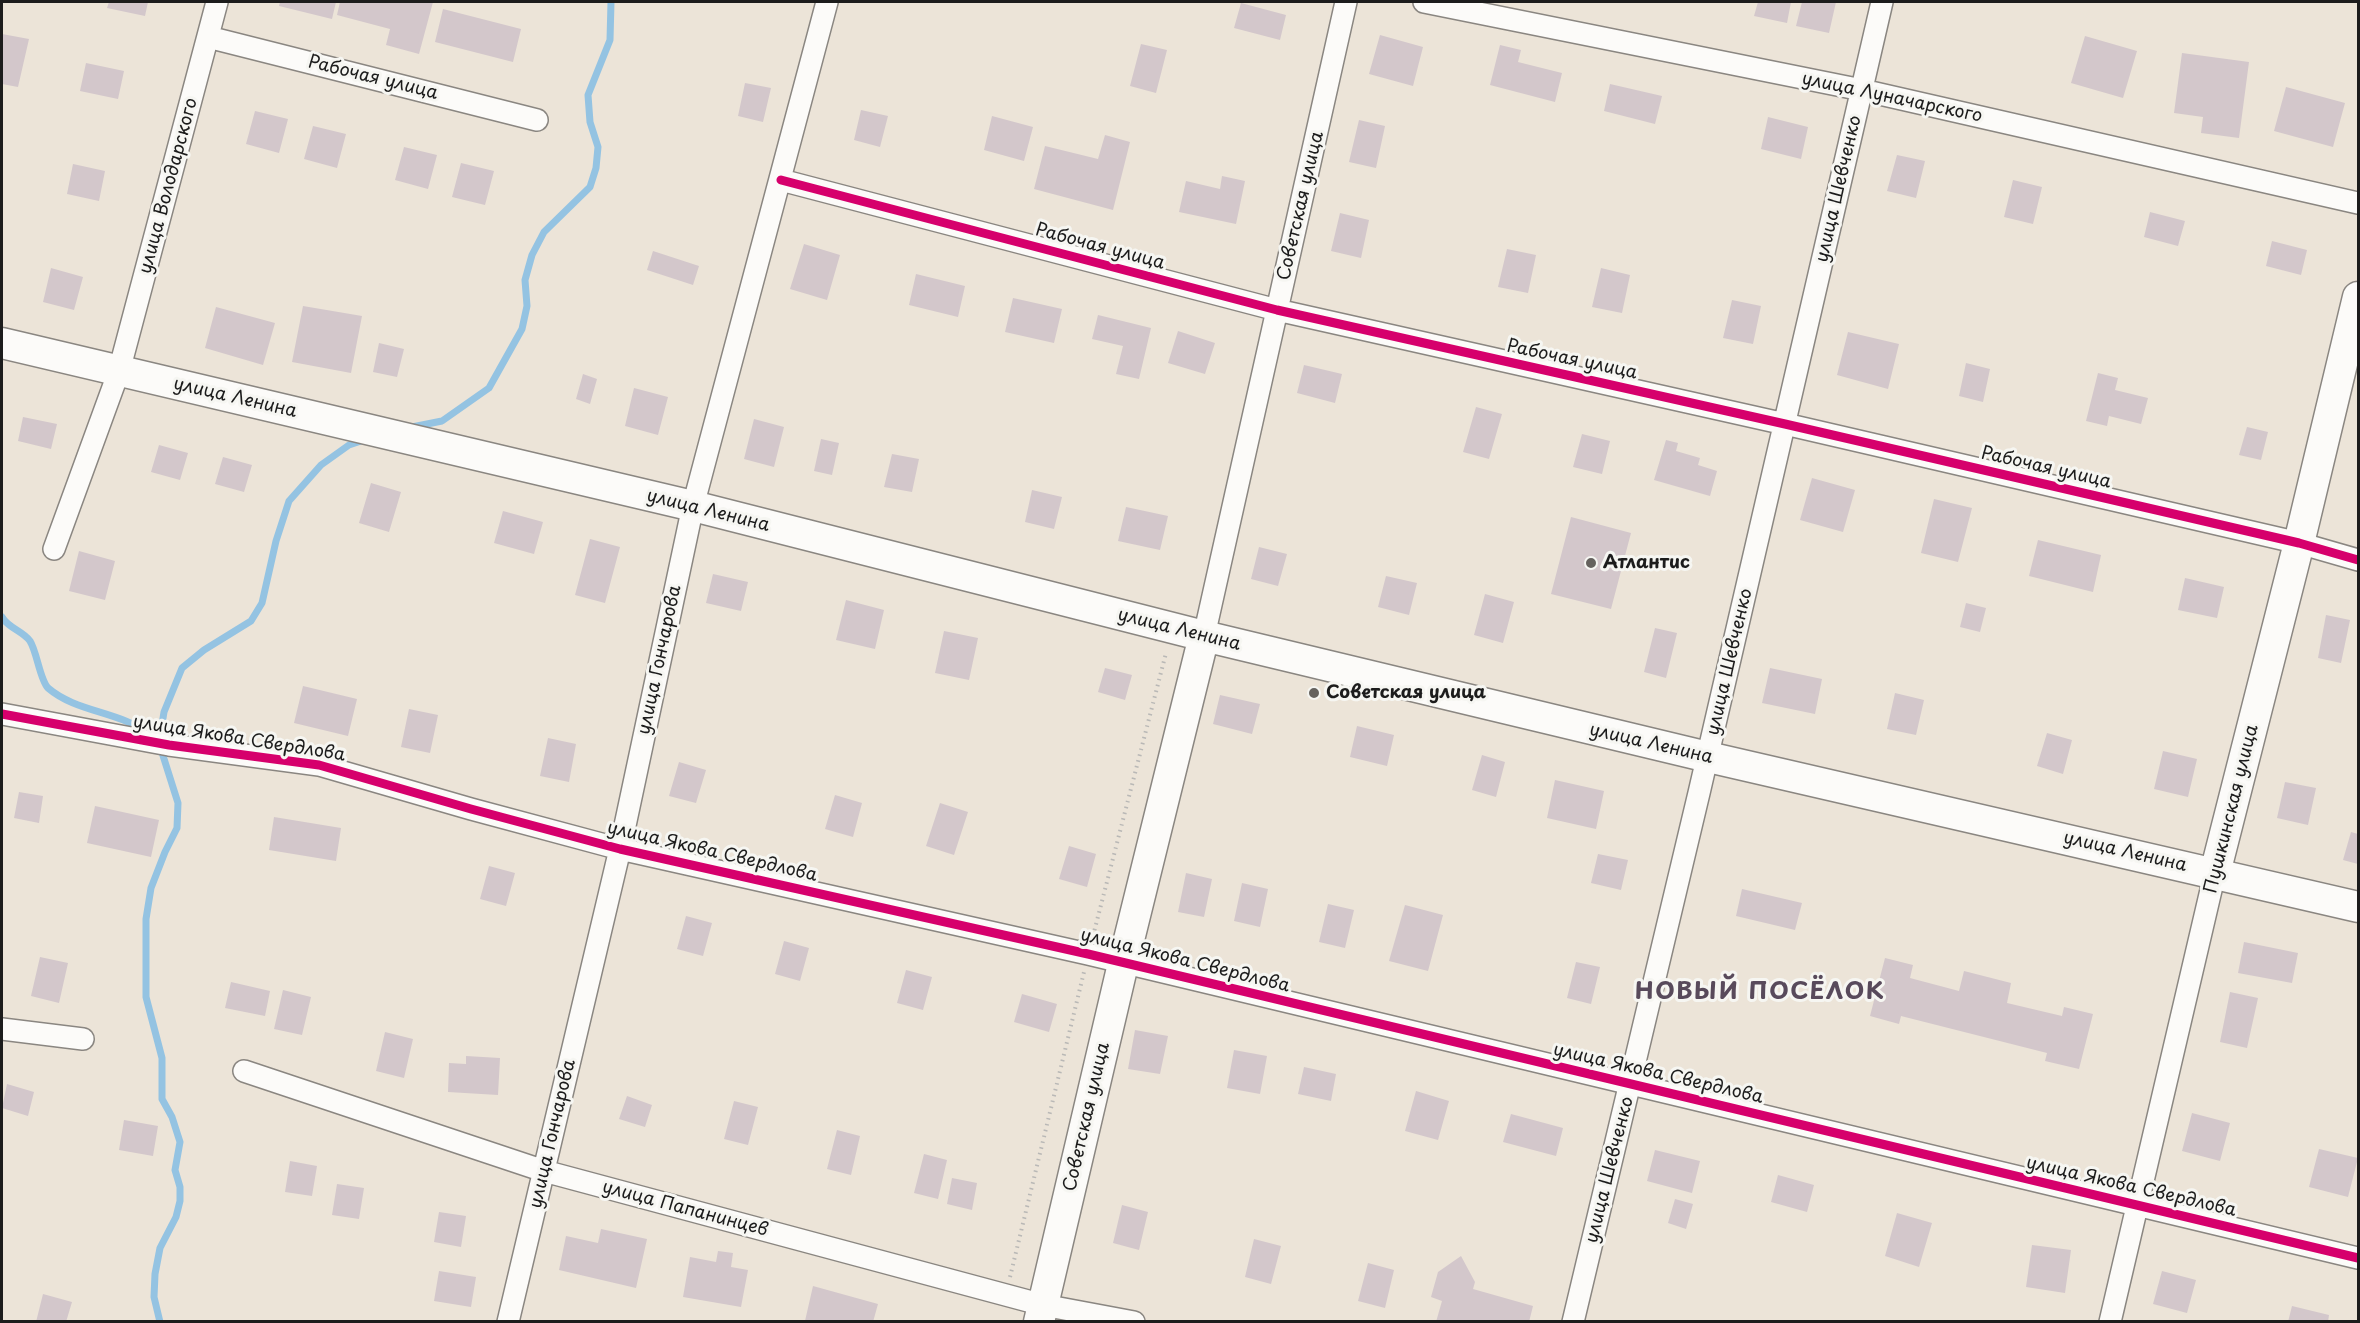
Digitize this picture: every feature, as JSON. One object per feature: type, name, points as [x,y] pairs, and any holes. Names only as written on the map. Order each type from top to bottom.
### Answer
[{"type":"main road","name":"Пушкинская улица","points":[[2216,873],[2358,297]]},
{"type":"main road","name":"улица Ленина","points":[[2,343],[693,506],[1204,636],[1708,757],[2358,907]]},
{"type":"main road","name":"Советская улица","points":[[1041,1313],[1123,964],[1204,636]]},
{"type":"street","name":"улица Володарского","points":[[54,549],[119,371],[217,2]]},
{"type":"street","name":"улица Гончарова","points":[[508,1322],[620,849],[693,506],[827,2]]},
{"type":"street","name":"Советская улица","points":[[1204,636],[1346,2]]},
{"type":"street","name":"улица Луначарского","points":[[1424,2],[1862,90],[2358,203]]},
{"type":"street","name":"улица Шевченко","points":[[1573,1322],[1708,757],[1882,2]]},
{"type":"street","name":"Рабочая улица","points":[[208,37],[537,120]]},
{"type":"street","name":"Рабочая улица","points":[[781,180],[1277,310],[1785,424],[2299,543],[2358,560]]},
{"type":"street","name":"улица Якова Свердлова","points":[[2,714],[169,745],[319,765],[620,849],[1123,964],[2358,1258]]},
{"type":"street","name":"Пушкинская улица","points":[[2110,1322],[2216,873]]},
{"type":"street","points":[[2,1029],[83,1039]]},
{"type":"street","name":"улица Папанинцев","points":[[244,1071],[544,1171],[1041,1313],[1134,1322]]},
{"type":"building","points":[[109,2],[148,2],[145,16],[107,8]]},
{"type":"building","points":[[280,2],[336,2],[332,19],[279,6]]},
{"type":"building","points":[[340,2],[433,2],[419,54],[386,45],[390,29],[337,15]]},
{"type":"building","points":[[1758,2],[1791,2],[1787,23],[1754,16]]},
{"type":"building","points":[[1802,2],[1836,2],[1829,33],[1796,26]]},
{"type":"building","points":[[1241,3],[1286,15],[1280,40],[1234,28]]},
{"type":"building","points":[[443,9],[521,29],[513,62],[435,42]]},
{"type":"building","points":[[2,34],[29,39],[18,87],[2,84]]},
{"type":"building","points":[[1380,35],[1423,47],[1413,86],[1369,74]]},
{"type":"building","points":[[2085,36],[2137,51],[2123,98],[2071,83]]},
{"type":"building","points":[[1141,44],[1167,50],[1156,93],[1130,86]]},
{"type":"building","points":[[1500,45],[1521,50],[1518,62],[1562,73],[1555,102],[1490,85]]},
{"type":"building","points":[[2182,53],[2249,62],[2239,138],[2201,133],[2203,117],[2174,113]]},
{"type":"building","points":[[86,63],[124,71],[118,99],[80,91]]},
{"type":"building","points":[[745,83],[771,88],[763,122],[738,116]]},
{"type":"building","points":[[1610,84],[1662,96],[1655,124],[1604,111]]},
{"type":"building","points":[[2286,87],[2345,103],[2333,147],[2274,131]]},
{"type":"building","points":[[861,110],[888,116],[880,147],[854,140]]},
{"type":"building","points":[[255,111],[288,119],[279,153],[246,144]]},
{"type":"building","points":[[992,116],[1033,127],[1024,161],[984,150]]},
{"type":"building","points":[[1768,117],[1808,127],[1801,159],[1761,149]]},
{"type":"building","points":[[1359,120],[1385,126],[1376,168],[1349,162]]},
{"type":"building","points":[[313,126],[346,134],[337,168],[304,159]]},
{"type":"building","points":[[1105,135],[1130,142],[1113,210],[1034,189],[1045,146],[1098,159]]},
{"type":"building","points":[[404,147],[437,155],[428,189],[395,180]]},
{"type":"building","points":[[1897,155],[1925,161],[1916,198],[1887,191]]},
{"type":"building","points":[[461,163],[494,171],[485,205],[452,197]]},
{"type":"building","points":[[73,164],[105,171],[99,201],[67,194]]},
{"type":"building","points":[[1222,176],[1245,181],[1236,224],[1179,212],[1186,181],[1220,189]]},
{"type":"building","points":[[2013,180],[2042,187],[2033,224],[2004,217]]},
{"type":"building","points":[[2150,212],[2185,221],[2178,246],[2144,237]]},
{"type":"building","points":[[1340,213],[1369,220],[1361,258],[1331,251]]},
{"type":"building","points":[[2272,241],[2307,250],[2301,275],[2266,266]]},
{"type":"building","points":[[804,244],[840,255],[827,300],[790,289]]},
{"type":"building","points":[[1507,249],[1536,255],[1528,293],[1498,287]]},
{"type":"building","points":[[653,251],[699,266],[693,285],[647,270]]},
{"type":"building","points":[[51,268],[83,277],[74,310],[43,302]]},
{"type":"building","points":[[1601,268],[1630,275],[1622,313],[1592,307]]},
{"type":"building","points":[[916,274],[965,286],[958,317],[909,305]]},
{"type":"building","points":[[1013,298],[1062,309],[1054,343],[1005,332]]},
{"type":"building","points":[[1732,300],[1761,306],[1753,344],[1723,338]]},
{"type":"building","points":[[303,306],[362,316],[351,373],[292,362]]},
{"type":"building","points":[[216,307],[275,323],[263,365],[205,348]]},
{"type":"building","points":[[1098,315],[1151,328],[1139,379],[1116,374],[1123,346],[1092,339]]},
{"type":"building","points":[[1178,331],[1215,343],[1205,374],[1168,363]]},
{"type":"building","points":[[1848,332],[1899,344],[1888,389],[1837,375]]},
{"type":"building","points":[[379,343],[404,349],[397,377],[373,372]]},
{"type":"building","points":[[1966,363],[1990,369],[1983,402],[1959,396]]},
{"type":"building","points":[[1304,365],[1342,374],[1335,403],[1297,393]]},
{"type":"building","points":[[2098,373],[2118,378],[2115,390],[2148,398],[2141,424],[2109,416],[2107,426],[2086,421]]},
{"type":"building","points":[[583,374],[597,379],[590,404],[576,399]]},
{"type":"building","points":[[634,388],[668,397],[658,435],[625,426]]},
{"type":"building","points":[[1476,407],[1502,414],[1489,459],[1463,452]]},
{"type":"building","points":[[23,417],[57,424],[51,449],[18,441]]},
{"type":"building","points":[[754,419],[784,427],[774,467],[744,459]]},
{"type":"building","points":[[2247,427],[2268,432],[2261,460],[2239,455]]},
{"type":"building","points":[[1582,434],[1610,441],[1602,474],[1573,467]]},
{"type":"building","points":[[821,439],[839,443],[832,475],[814,471]]},
{"type":"building","points":[[1666,440],[1678,443],[1676,451],[1700,458],[1698,465],[1717,471],[1710,496],[1654,480]]},
{"type":"building","points":[[159,445],[188,453],[180,480],[151,472]]},
{"type":"building","points":[[892,454],[919,459],[912,492],[884,487]]},
{"type":"building","points":[[223,457],[252,465],[244,492],[215,484]]},
{"type":"building","points":[[1812,478],[1855,490],[1843,532],[1800,520]]},
{"type":"building","points":[[371,483],[401,492],[389,532],[359,523]]},
{"type":"building","points":[[1032,490],[1062,497],[1054,529],[1025,522]]},
{"type":"building","points":[[1934,499],[1972,508],[1958,562],[1921,553]]},
{"type":"building","points":[[1126,507],[1168,516],[1160,550],[1118,541]]},
{"type":"building","points":[[503,511],[543,522],[534,554],[494,543]]},
{"type":"building","name":"Атлантис","points":[[1571,517],[1631,533],[1611,609],[1551,594]]},
{"type":"building","points":[[590,539],[620,547],[605,603],[575,595]]},
{"type":"building","points":[[2038,540],[2101,555],[2093,592],[2029,576]]},
{"type":"building","points":[[1259,547],[1287,554],[1278,586],[1251,579]]},
{"type":"building","points":[[79,551],[115,561],[105,600],[69,591]]},
{"type":"building","points":[[713,574],[748,582],[741,611],[706,603]]},
{"type":"building","points":[[1386,576],[1417,583],[1409,615],[1378,607]]},
{"type":"building","points":[[2185,578],[2224,587],[2217,618],[2178,610]]},
{"type":"building","points":[[1485,594],[1514,602],[1503,643],[1474,635]]},
{"type":"building","points":[[846,600],[884,610],[875,649],[836,640]]},
{"type":"building","points":[[1966,603],[1986,608],[1980,632],[1960,627]]},
{"type":"building","points":[[2326,615],[2350,620],[2341,663],[2318,658]]},
{"type":"building","points":[[1655,628],[1677,633],[1666,678],[1644,672]]},
{"type":"building","points":[[944,631],[978,638],[969,680],[935,673]]},
{"type":"building","points":[[1105,668],[1132,675],[1125,700],[1098,692]]},
{"type":"building","points":[[1770,668],[1822,679],[1815,714],[1762,703]]},
{"type":"building","points":[[303,686],[357,699],[348,736],[294,723]]},
{"type":"building","points":[[1895,693],[1924,700],[1916,735],[1887,729]]},
{"type":"building","points":[[1220,695],[1260,704],[1252,734],[1213,724]]},
{"type":"building","points":[[409,709],[438,715],[430,753],[401,747]]},
{"type":"building","points":[[1357,726],[1394,735],[1387,766],[1350,757]]},
{"type":"building","points":[[2047,733],[2072,740],[2063,774],[2037,766]]},
{"type":"building","points":[[548,738],[576,744],[569,782],[540,776]]},
{"type":"building","points":[[2163,751],[2197,759],[2188,797],[2154,789]]},
{"type":"building","points":[[1482,755],[1505,762],[1496,797],[1472,790]]},
{"type":"building","points":[[679,762],[706,770],[696,803],[669,796]]},
{"type":"building","points":[[1555,780],[1604,791],[1596,829],[1547,818]]},
{"type":"building","points":[[2285,782],[2316,788],[2308,825],[2277,818]]},
{"type":"building","points":[[19,792],[43,796],[39,823],[14,818]]},
{"type":"building","points":[[835,795],[862,803],[853,837],[825,829]]},
{"type":"building","points":[[940,803],[968,812],[954,855],[926,846]]},
{"type":"building","points":[[95,806],[159,820],[151,857],[87,843]]},
{"type":"building","points":[[274,817],[341,828],[336,861],[269,850]]},
{"type":"building","points":[[2351,832],[2358,834],[2358,864],[2343,860]]},
{"type":"building","points":[[1069,846],[1096,854],[1087,887],[1059,879]]},
{"type":"building","points":[[1598,854],[1628,860],[1621,890],[1591,883]]},
{"type":"building","points":[[489,866],[515,873],[506,906],[480,899]]},
{"type":"building","points":[[1186,873],[1212,879],[1204,917],[1178,912]]},
{"type":"building","points":[[1242,883],[1268,889],[1260,927],[1234,921]]},
{"type":"building","points":[[1742,889],[1802,903],[1795,930],[1736,916]]},
{"type":"building","points":[[1328,904],[1354,910],[1345,948],[1319,942]]},
{"type":"building","points":[[1405,905],[1443,915],[1428,971],[1389,961]]},
{"type":"building","points":[[686,916],[712,923],[703,956],[677,949]]},
{"type":"building","points":[[784,941],[809,948],[800,981],[775,974]]},
{"type":"building","points":[[2244,942],[2298,953],[2292,983],[2238,973]]},
{"type":"building","points":[[40,957],[68,963],[59,1003],[31,996]]},
{"type":"building","points":[[1885,958],[1913,965],[1910,978],[1959,991],[1964,971],[2011,983],[2007,1003],[2062,1016],[2064,1007],[2093,1014],[2079,1069],[2045,1061],[2047,1053],[1901,1016],[1899,1024],[1870,1016]]},
{"type":"building","points":[[1576,962],[1600,967],[1591,1004],[1567,998]]},
{"type":"building","points":[[906,970],[932,977],[923,1010],[897,1003]]},
{"type":"building","points":[[231,982],[270,991],[265,1016],[225,1008]]},
{"type":"building","points":[[283,990],[311,997],[302,1035],[274,1029]]},
{"type":"building","points":[[2230,992],[2258,998],[2247,1048],[2220,1042]]},
{"type":"building","points":[[1022,994],[1057,1004],[1049,1032],[1014,1022]]},
{"type":"building","points":[[1135,1030],[1168,1036],[1160,1074],[1128,1069]]},
{"type":"building","points":[[385,1032],[413,1039],[404,1078],[376,1071]]},
{"type":"building","points":[[1234,1050],[1267,1056],[1260,1094],[1227,1088]]},
{"type":"building","points":[[466,1056],[500,1058],[498,1095],[448,1092],[449,1063],[466,1064]]},
{"type":"building","points":[[1304,1067],[1336,1074],[1331,1101],[1298,1094]]},
{"type":"building","points":[[7,1084],[34,1092],[28,1116],[2,1108]]},
{"type":"building","points":[[1416,1091],[1449,1101],[1438,1140],[1405,1131]]},
{"type":"building","points":[[627,1096],[652,1105],[645,1127],[619,1119]]},
{"type":"building","points":[[734,1101],[758,1107],[748,1145],[724,1139]]},
{"type":"building","points":[[2192,1113],[2230,1123],[2220,1161],[2182,1151]]},
{"type":"building","points":[[1511,1114],[1563,1128],[1556,1156],[1503,1142]]},
{"type":"building","points":[[124,1120],[158,1126],[153,1156],[119,1150]]},
{"type":"building","points":[[837,1130],[860,1136],[851,1175],[827,1169]]},
{"type":"building","points":[[2319,1149],[2358,1158],[2348,1197],[2309,1187]]},
{"type":"building","points":[[1655,1150],[1700,1161],[1692,1193],[1647,1181]]},
{"type":"building","points":[[924,1154],[947,1160],[938,1199],[914,1193]]},
{"type":"building","points":[[290,1161],[317,1166],[312,1196],[285,1192]]},
{"type":"building","points":[[1778,1175],[1814,1185],[1807,1212],[1771,1202]]},
{"type":"building","points":[[952,1178],[977,1183],[972,1210],[947,1204]]},
{"type":"building","points":[[337,1184],[364,1188],[359,1219],[332,1215]]},
{"type":"building","points":[[1675,1199],[1693,1204],[1686,1229],[1668,1223]]},
{"type":"building","points":[[1122,1205],[1148,1212],[1139,1250],[1113,1243]]},
{"type":"building","points":[[439,1212],[466,1216],[461,1247],[434,1242]]},
{"type":"building","points":[[1897,1213],[1932,1223],[1919,1267],[1885,1256]]},
{"type":"building","points":[[601,1229],[647,1239],[636,1288],[559,1270],[566,1236],[598,1243]]},
{"type":"building","points":[[1254,1239],[1281,1246],[1271,1284],[1245,1277]]},
{"type":"building","points":[[2032,1245],[2071,1250],[2065,1293],[2026,1287]]},
{"type":"building","points":[[718,1251],[733,1253],[731,1267],[748,1270],[741,1307],[683,1297],[690,1257],[716,1262]]},
{"type":"building","points":[[1461,1256],[1475,1282],[1473,1289],[1533,1306],[1529,1322],[1436,1322],[1442,1301],[1431,1297],[1438,1272]]},
{"type":"building","points":[[1368,1263],[1394,1270],[1385,1308],[1358,1301]]},
{"type":"building","points":[[439,1271],[476,1277],[471,1307],[434,1301]]},
{"type":"building","points":[[2162,1271],[2196,1280],[2187,1313],[2153,1304]]},
{"type":"building","points":[[813,1286],[878,1304],[873,1322],[805,1321]]},
{"type":"building","points":[[43,1294],[72,1302],[66,1322],[36,1322]]},
{"type":"building","points":[[2292,1306],[2329,1315],[2328,1322],[2288,1322]]},
{"type":"waterway","points":[[412,427],[442,421],[489,388],[522,329],[527,306],[525,280],[532,255],[544,232],[590,187],[596,168],[598,147],[590,122],[588,95],[610,40],[611,2]]},
{"type":"waterway","points":[[160,1322],[154,1297],[155,1274],[160,1248],[176,1217],[180,1201],[180,1187],[175,1170],[180,1142],[172,1117],[162,1099],[162,1058],[146,997],[146,919],[151,888],[177,828],[178,803],[159,743],[164,712],[182,668],[204,650],[251,621],[262,603],[276,541],[289,501],[321,465],[349,445],[364,440]]},
{"type":"waterway","points":[[2,617],[30,641],[48,688],[72,703],[126,721],[150,735]]},
{"type":"cycle path","points":[[781,180],[1277,310],[1785,424],[2299,543],[2358,560]]},
{"type":"cycle path","points":[[2,714],[169,745],[319,765],[620,849],[1088,954],[2358,1258]]},
{"type":"place","name":"Атлантис","points":[[1591,563]]},
{"type":"place","name":"Советская улица","points":[[1314,693]]},
{"type":"district","name":"НОВЫЙ ПОСЁЛОК","points":[[1760,992]]}]
